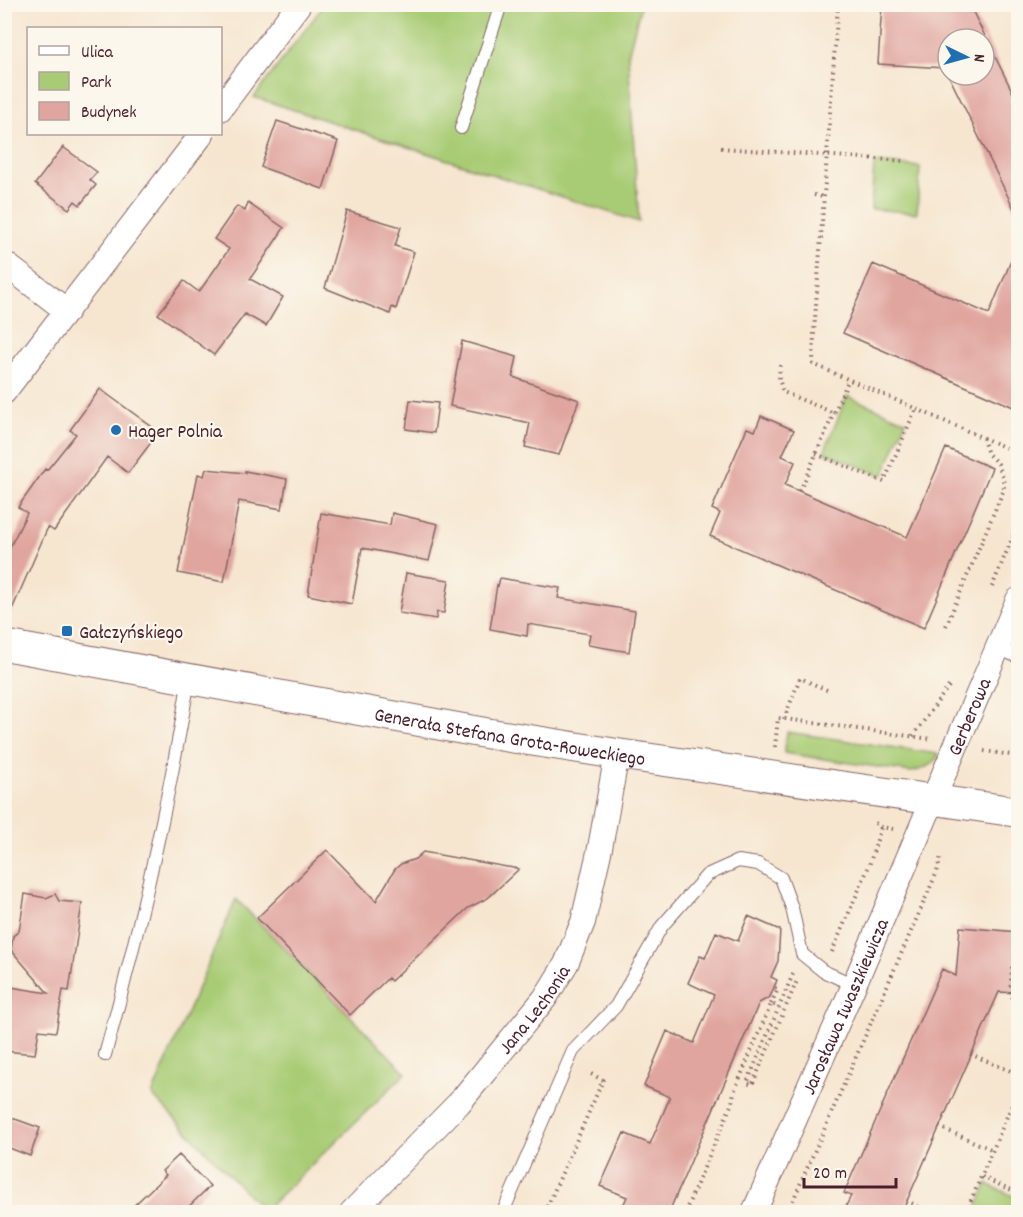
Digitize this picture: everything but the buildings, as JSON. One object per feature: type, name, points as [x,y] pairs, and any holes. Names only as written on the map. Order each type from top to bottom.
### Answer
[{"type":"street","points":[[222,107],[299,4]]},
{"type":"street","points":[[4,392],[201,135]]},
{"type":"street","points":[[4,262],[67,311]]},
{"type":"street","name":"Gerberowa","points":[[933,800],[957,744],[1008,652],[1018,600]]},
{"type":"street","name":"Generała Stefana Grota-Roweckiego","points":[[4,645],[485,733],[1018,812]]},
{"type":"street","name":"Jana Lechonia","points":[[352,1212],[459,1103],[545,998],[566,964],[583,922],[600,848],[617,754]]},
{"type":"street","name":"Jarosława Iwaszkiewicza","points":[[754,1212],[933,800]]},
{"type":"lane","points":[[461,128],[501,4]]},
{"type":"lane","points":[[105,1055],[129,966],[161,827],[189,678]]},
{"type":"lane","points":[[503,1212],[573,1051],[616,1006],[662,926],[707,875],[738,861],[758,864],[781,878],[792,908],[802,954],[823,971],[854,985]]},
{"type":"path","points":[[838,4],[813,364],[1018,453]]},
{"type":"path","points":[[1012,4],[1018,19]]},
{"type":"path","points":[[721,148],[905,161]]},
{"type":"path","points":[[814,195],[824,196]]},
{"type":"path","points":[[780,365],[779,379],[783,392],[834,413]]},
{"type":"path","points":[[800,491],[849,379]]},
{"type":"path","points":[[816,454],[884,482],[916,408]]},
{"type":"path","points":[[946,626],[1004,489],[1003,477],[998,464],[988,454],[983,438]]},
{"type":"path","points":[[784,719],[800,678],[827,690]]},
{"type":"path","points":[[913,736],[955,678]]},
{"type":"path","points":[[778,718],[957,744]]},
{"type":"path","points":[[984,751],[1018,756]]},
{"type":"path","points":[[797,981],[816,988],[869,866],[881,827]]},
{"type":"path","points":[[1012,967],[1010,994],[1018,1004]]},
{"type":"path","points":[[794,973],[800,976],[752,1085],[747,1083],[779,1007],[794,973]]},
{"type":"path","points":[[685,1212],[732,1103],[732,1091],[778,989],[774,988]]},
{"type":"path","points":[[771,1004],[779,1007]]},
{"type":"path","points":[[970,1054],[1018,1074]]},
{"type":"path","points":[[545,1212],[603,1080],[567,1063]]},
{"type":"path","points":[[966,1212],[1018,1090]]},
{"type":"path","points":[[939,1127],[993,1150]]},
{"type":"path","points":[[982,1177],[1018,1193]]},
{"type":"path","points":[[686,1191],[693,1194]]},
{"type":"path","points":[[906,1201],[932,1212]]},
{"type":"green space","points":[[324,5],[641,5],[628,55],[639,222],[254,97]]},
{"type":"green space","points":[[874,163],[920,167],[917,213],[871,209]]},
{"type":"green space","points":[[847,396],[906,421],[883,476],[824,452]]},
{"type":"green space","points":[[787,732],[939,754],[927,766],[911,772],[784,753]]},
{"type":"green space","points":[[236,899],[406,1073],[264,1211],[152,1095]]},
{"type":"green space","points":[[987,1184],[1018,1198],[1018,1212],[975,1212]]},
{"type":"place","name":"Hager Polnia","points":[[116,430]]},
{"type":"place","name":"Gałczyńskiego","points":[[67,631]]}]
